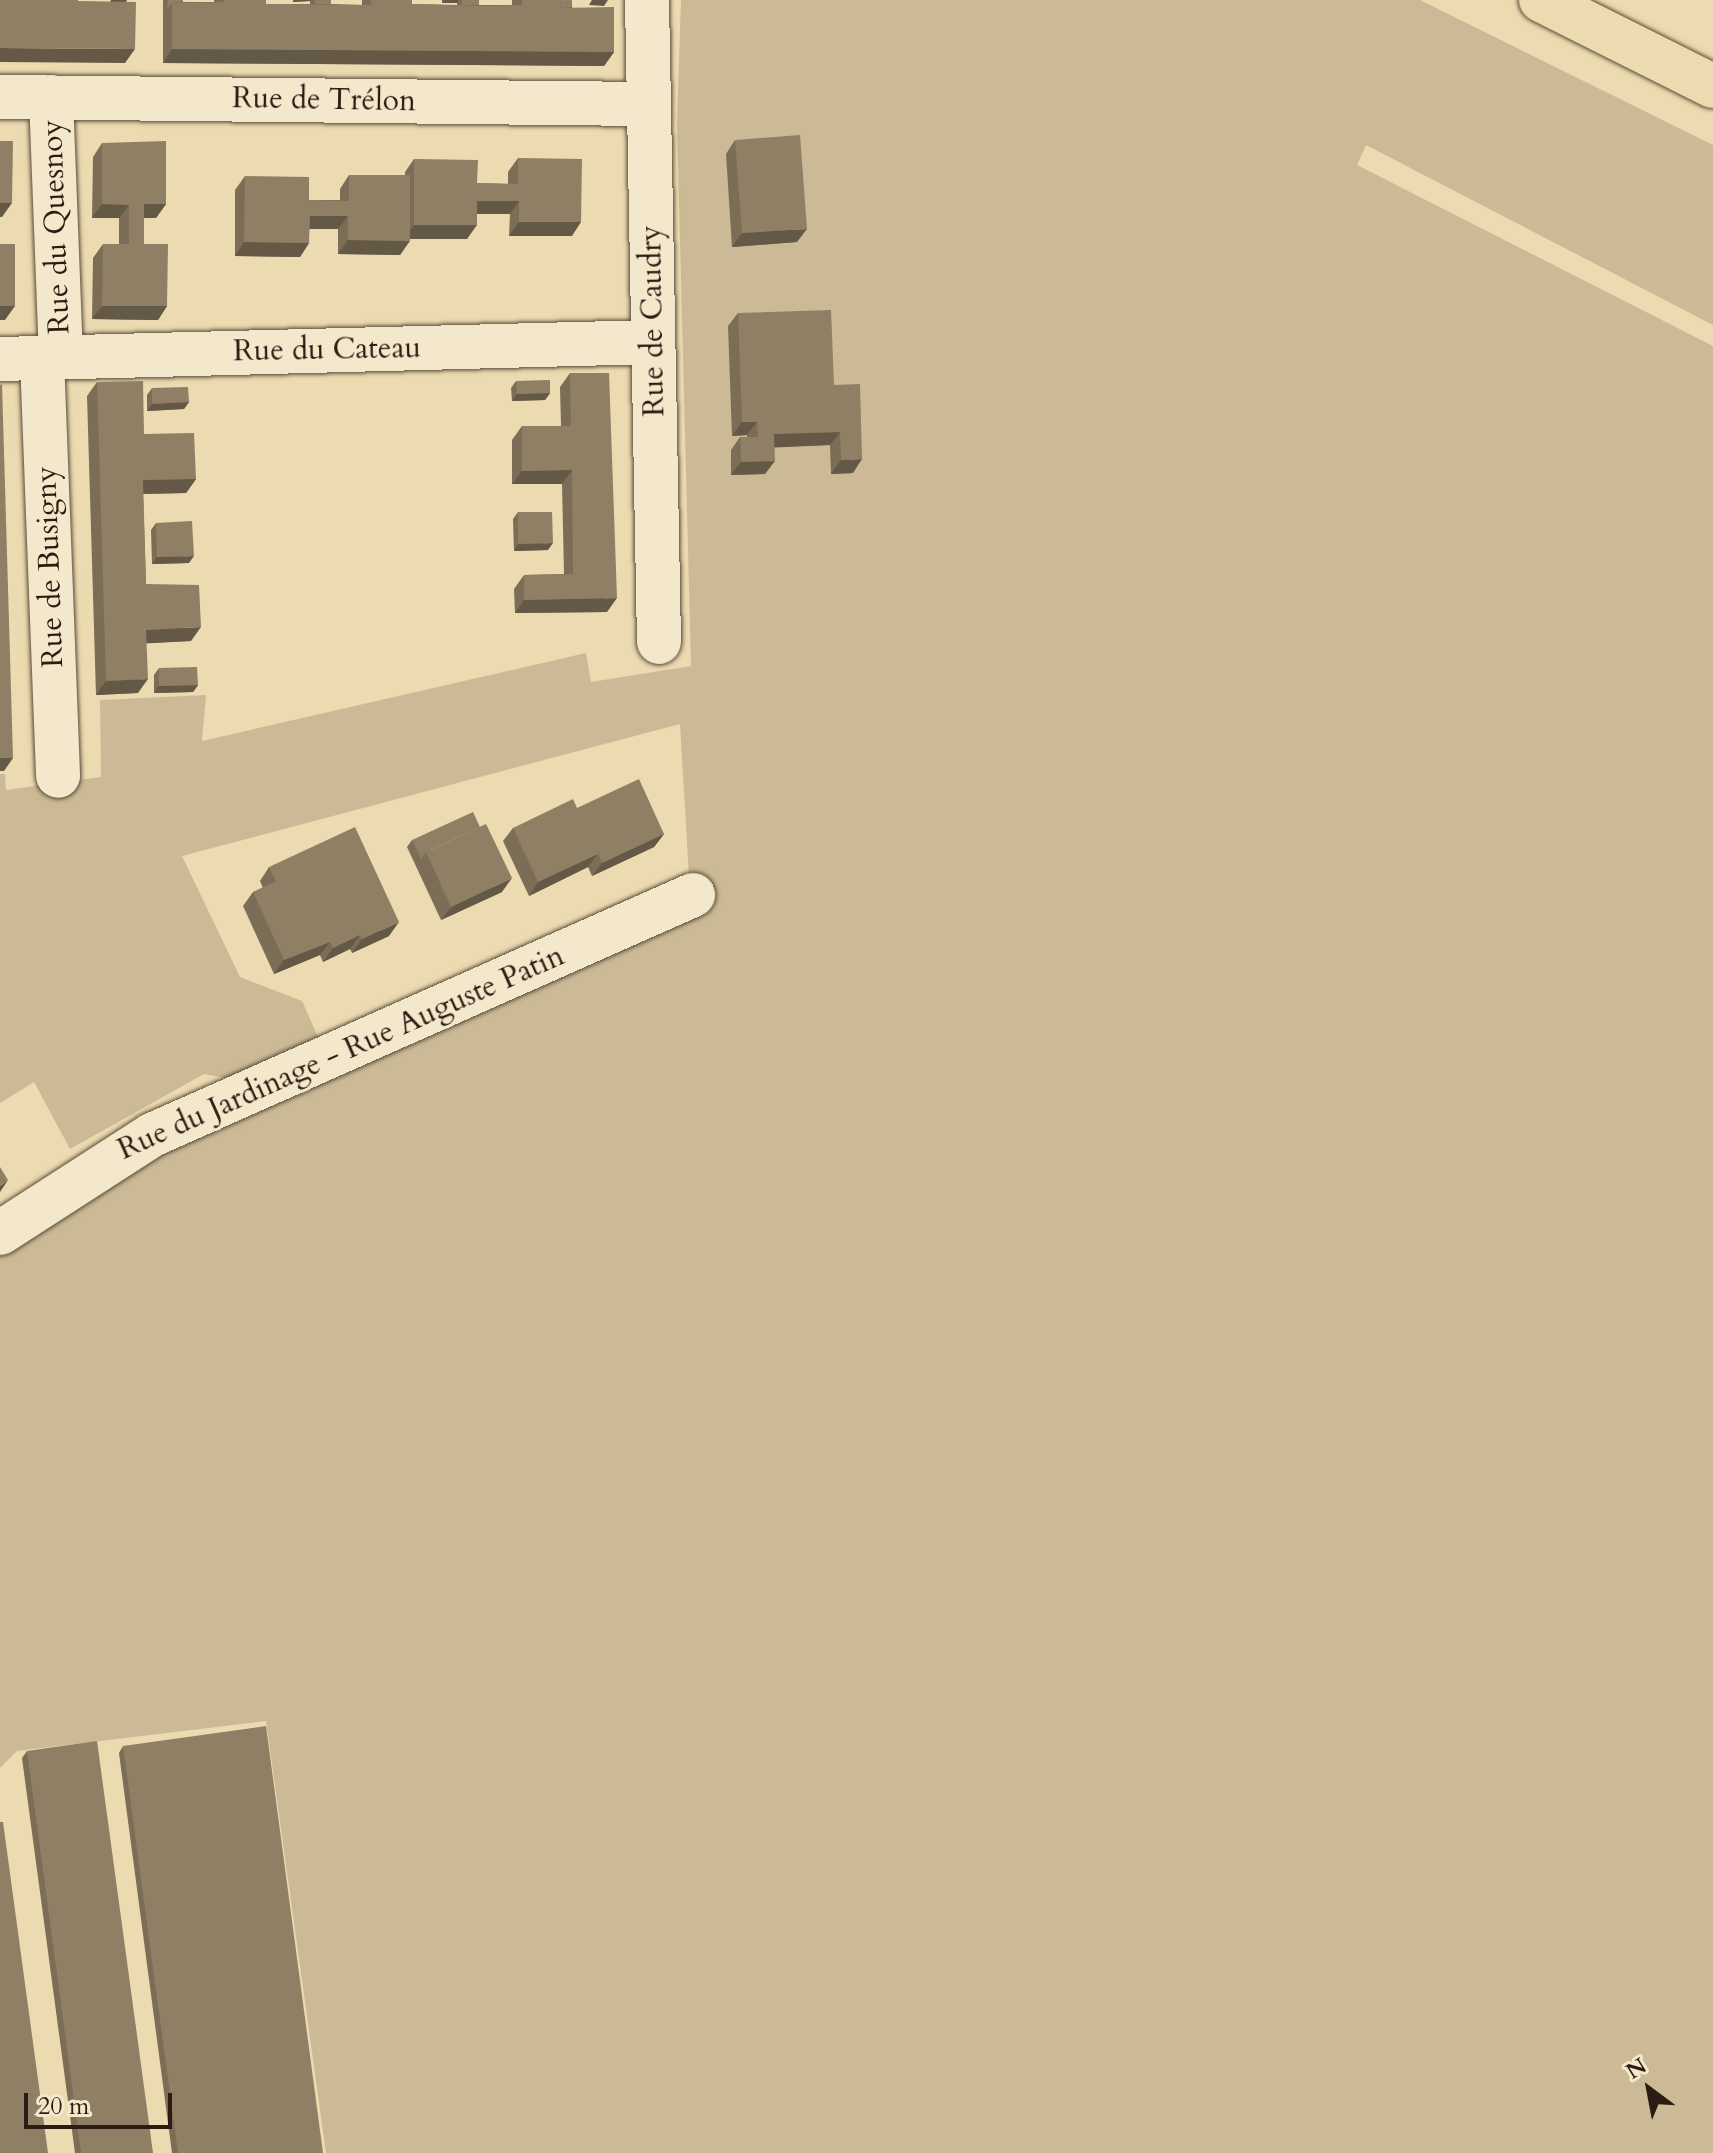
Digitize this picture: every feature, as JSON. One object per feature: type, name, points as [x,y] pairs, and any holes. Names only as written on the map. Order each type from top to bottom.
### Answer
[{"type":"highway","points":[[1541,0],[1713,86]]},
{"type":"street","name":"Rue de Caudry","points":[[647,0],[659,642]]},
{"type":"street","name":"Rue de Trélon","points":[[0,97],[649,104]]},
{"type":"street","name":"Rue du Quesnoy","points":[[34,358],[51,97]]},
{"type":"street","name":"Rue du Cateau","points":[[34,358],[653,342]]},
{"type":"street","name":"Rue de Busigny","points":[[34,358],[58,776]]},
{"type":"street","name":"Rue du Jardinage - Rue Auguste Patin","points":[[0,1233],[152,1135],[693,895]]},
{"type":"shaded area","points":[[681,0],[1420,0],[1713,145],[1713,325],[1366,145],[1357,165],[1713,346],[1713,2153],[326,2153],[266,1721],[17,1751],[0,1768],[0,1255],[169,1146],[691,910],[680,724],[182,856],[240,977],[302,1001],[319,1039],[237,1080],[204,1074],[70,1149],[34,1082],[0,1103],[0,774],[5,774],[6,790],[101,777],[100,700],[206,695],[202,741],[586,653],[591,682],[691,666],[677,124]]},
{"type":"building","points":[[0,0],[136,2],[135,49],[0,48]]},
{"type":"building","points":[[168,0],[183,2],[172,3],[167,9]]},
{"type":"building","points":[[266,0],[266,4],[371,5],[371,0],[412,0],[412,4],[483,6],[522,5],[522,0],[561,0],[560,8],[614,7],[614,52],[172,49],[172,3]]},
{"type":"building","points":[[315,0],[331,0],[331,4],[315,4]]},
{"type":"building","points":[[462,0],[479,0],[479,5],[462,5]]},
{"type":"building","points":[[561,0],[572,0],[572,7],[560,8]]},
{"type":"building","points":[[800,135],[807,229],[742,233],[735,140]]},
{"type":"building","points":[[0,141],[13,141],[12,203],[0,203]]},
{"type":"building","points":[[166,141],[166,204],[144,204],[144,244],[168,244],[167,306],[102,306],[103,244],[129,244],[129,205],[102,204],[102,143]]},
{"type":"building","points":[[518,158],[582,159],[581,222],[519,222],[519,201],[477,201],[477,225],[414,225],[414,159],[478,160],[477,183],[518,184]]},
{"type":"building","points":[[349,175],[410,175],[410,241],[348,240],[348,216],[310,216],[309,243],[244,242],[245,176],[309,177],[309,200],[349,201]]},
{"type":"building","points":[[0,244],[15,244],[15,306],[0,306]]},
{"type":"building","points":[[831,310],[834,385],[860,384],[862,459],[841,460],[840,432],[774,434],[775,461],[741,462],[740,437],[758,437],[757,422],[742,422],[738,313]]},
{"type":"building","points":[[570,373],[609,373],[617,598],[524,600],[524,575],[573,574],[572,470],[522,471],[522,426],[571,426]]},
{"type":"building","points":[[550,380],[550,393],[517,394],[516,381]]},
{"type":"building","points":[[143,381],[144,434],[194,433],[196,479],[143,480],[146,584],[199,585],[201,627],[146,630],[148,679],[106,681],[97,382]]},
{"type":"building","points":[[2,384],[13,758],[0,758]]},
{"type":"building","points":[[188,387],[189,402],[152,404],[152,388]]},
{"type":"building","points":[[518,512],[552,512],[553,543],[518,544]]},
{"type":"building","points":[[192,521],[194,556],[157,557],[156,523]]},
{"type":"building","points":[[197,667],[198,685],[159,686],[159,668]]},
{"type":"building","points":[[639,779],[664,834],[602,863],[598,854],[538,882],[513,828],[573,799],[577,808]]},
{"type":"building","points":[[473,812],[480,827],[426,852],[421,859],[412,840]]},
{"type":"building","points":[[486,824],[512,878],[451,907],[426,852]]},
{"type":"building","points":[[355,827],[399,922],[362,939],[360,935],[333,948],[330,942],[284,960],[253,892],[276,881],[269,867]]},
{"type":"building","points":[[0,1167],[8,1180],[0,1186]]},
{"type":"building","points":[[266,1726],[323,2153],[178,2153],[123,1746]]},
{"type":"building","points":[[97,1741],[153,2153],[81,2153],[27,1751]]},
{"type":"building","points":[[0,1822],[3,1822],[48,2153],[0,2153]]}]
